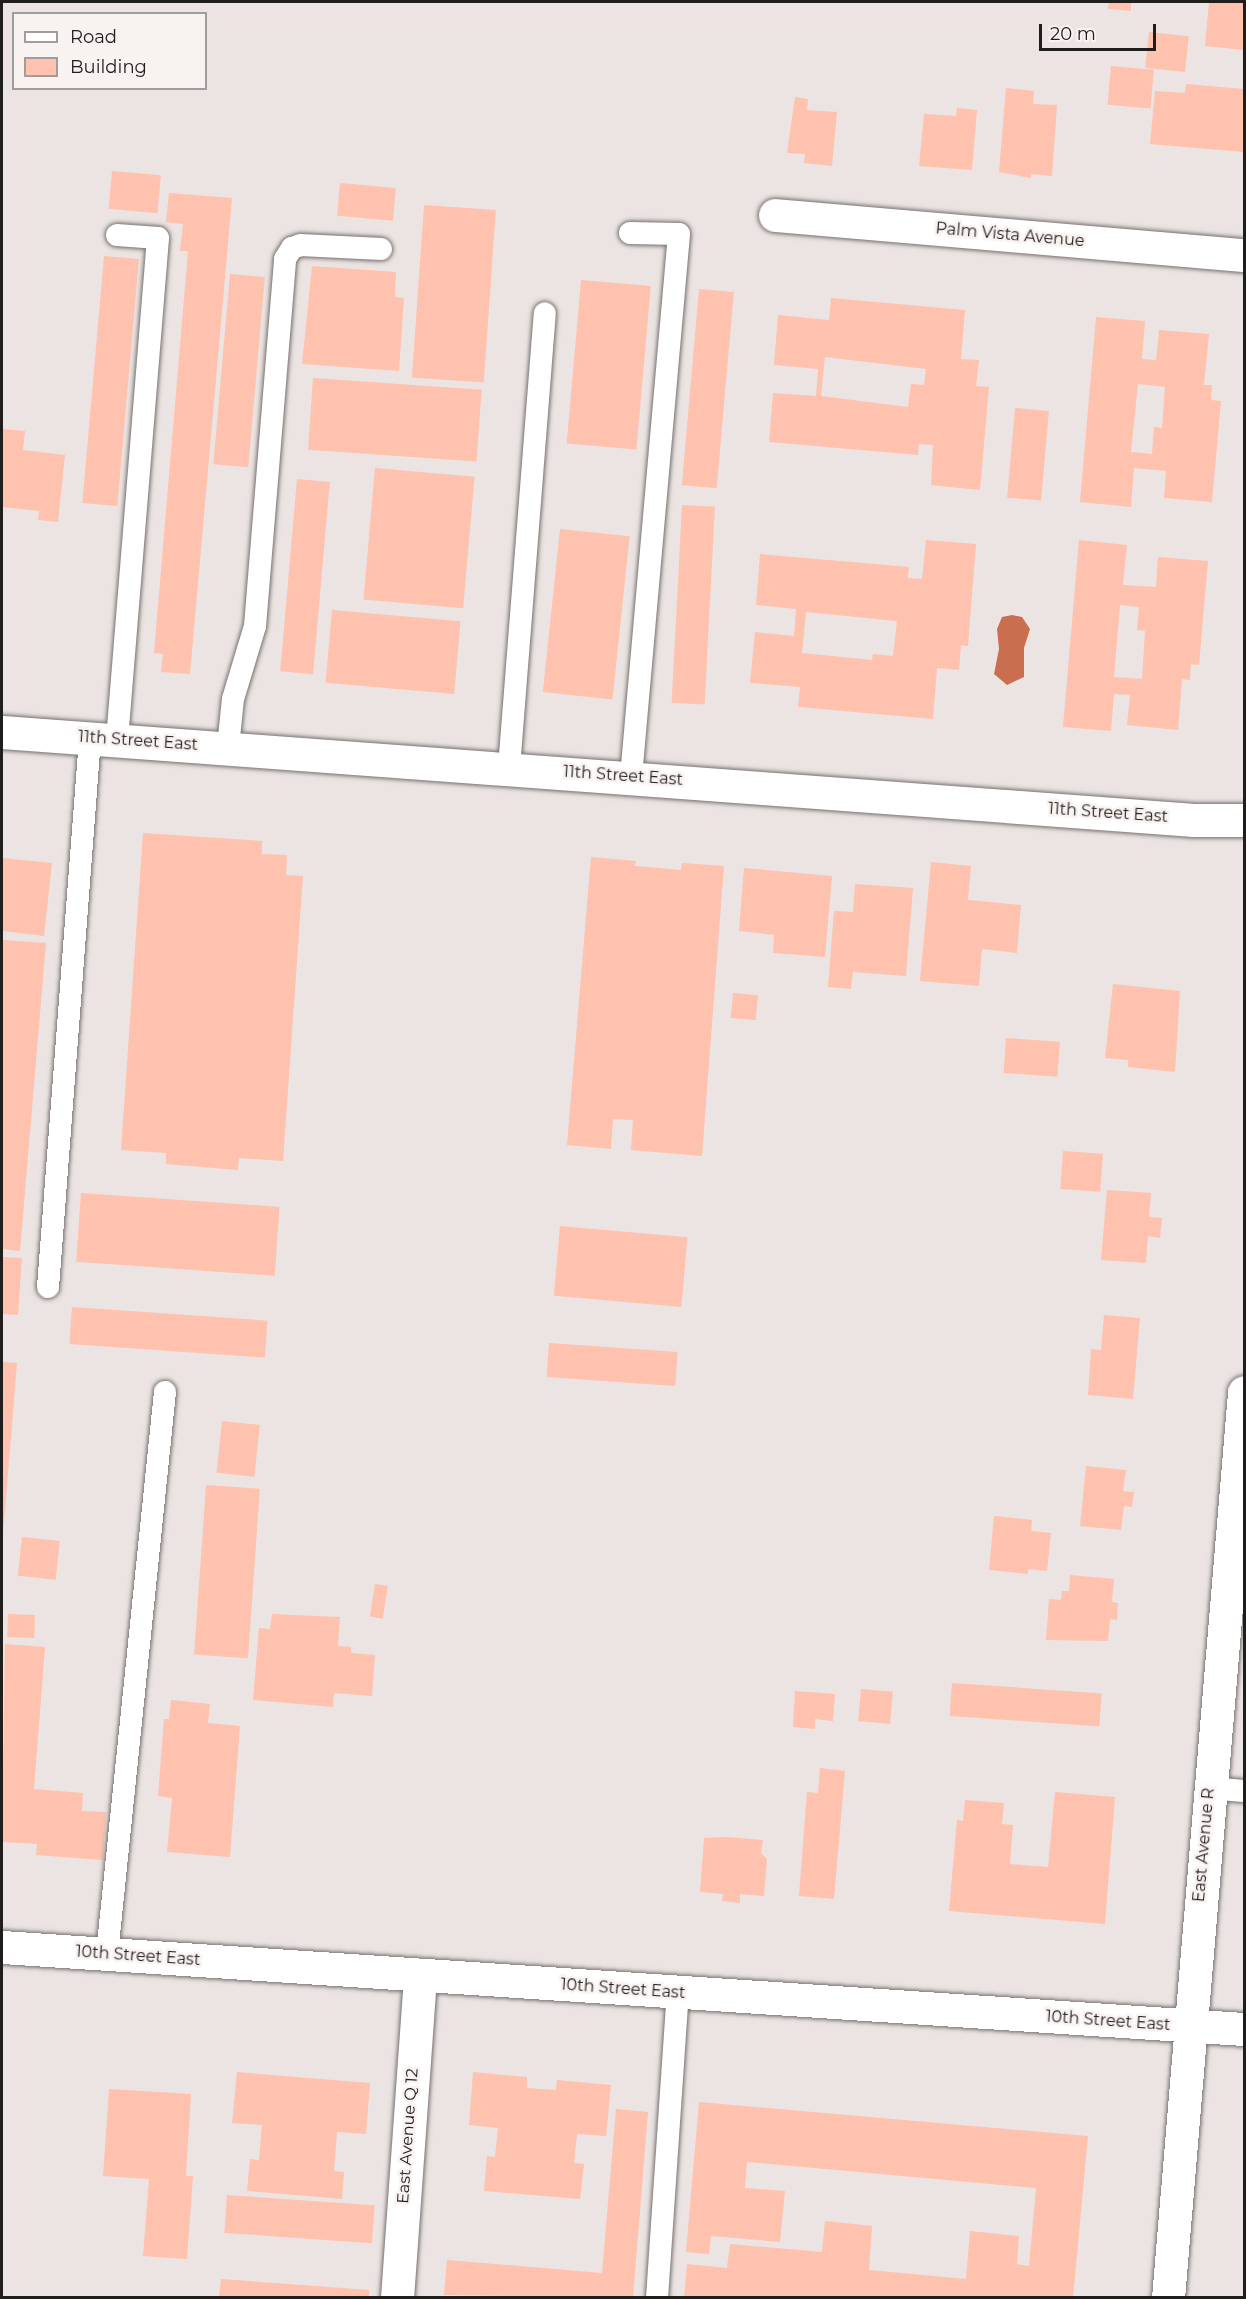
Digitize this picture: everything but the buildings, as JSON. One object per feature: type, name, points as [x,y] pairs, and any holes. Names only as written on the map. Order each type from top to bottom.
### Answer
[{"type":"main road","name":"Palm Vista Avenue","points":[[776,215],[1245,255]]},
{"type":"main road","name":"11th Street East","points":[[2,732],[1194,820],[1245,820]]},
{"type":"main road","name":"East Avenue R","points":[[1168,2298],[1209,1788],[1239,1516],[1245,1392]]},
{"type":"main road","name":"10th Street East","points":[[2,1947],[1245,2029]]},
{"type":"main road","name":"East Avenue Q 12","points":[[397,2298],[420,1975]]},
{"type":"lane","points":[[630,233],[679,234],[632,777]]},
{"type":"lane","points":[[48,1287],[158,238],[117,235]]},
{"type":"lane","points":[[228,747],[234,699],[255,626],[285,259],[292,248],[300,245],[381,249]]},
{"type":"lane","points":[[509,768],[545,312]]},
{"type":"lane","points":[[107,1954],[165,1392]]},
{"type":"lane","points":[[1209,1788],[1245,1791]]},
{"type":"lane","points":[[657,2298],[678,1992]]},
{"type":"shaded area","points":[[1012,615],[1022,617],[1030,629],[1024,648],[1024,677],[1007,685],[994,674],[999,649],[997,629],[1002,617]]}]
